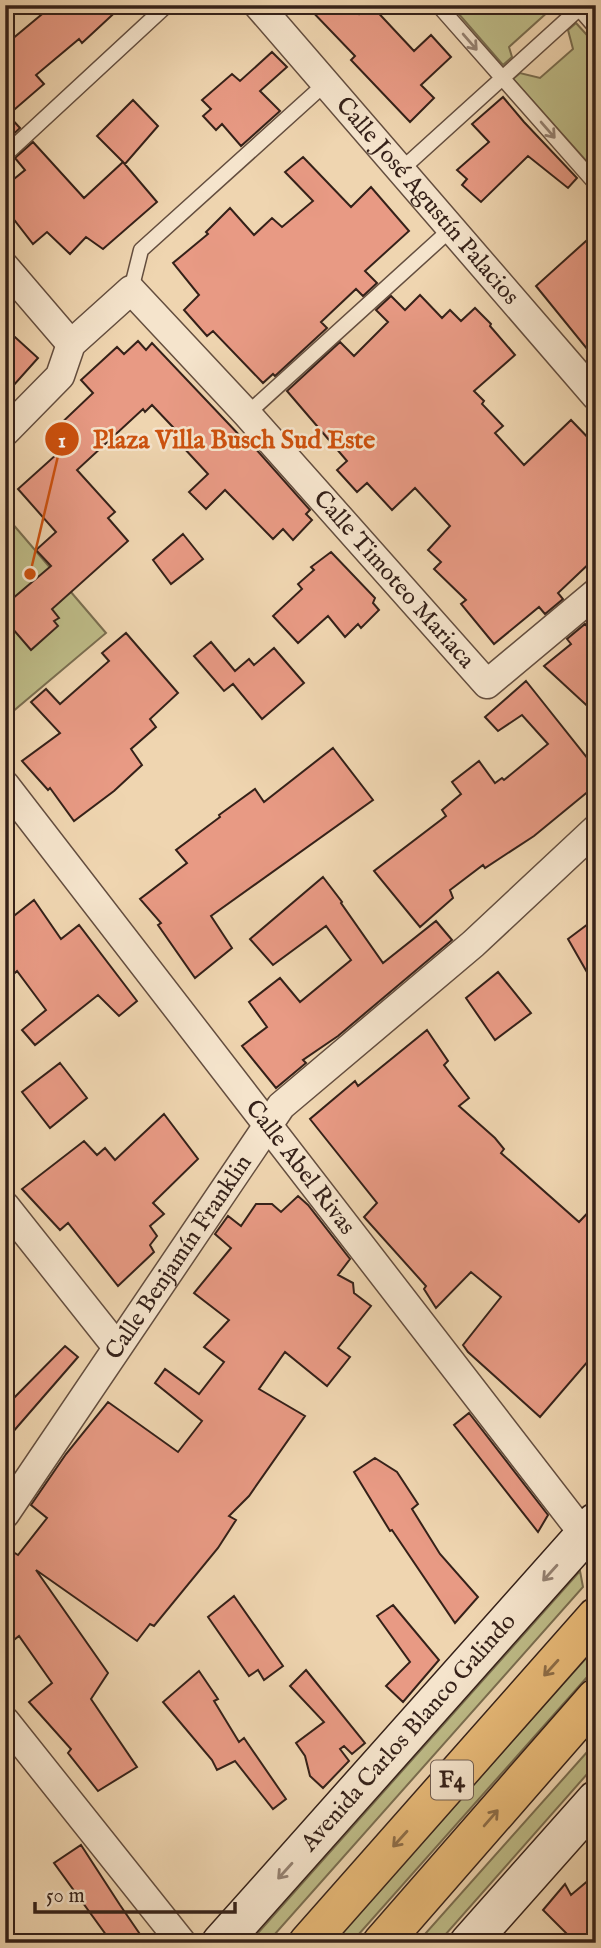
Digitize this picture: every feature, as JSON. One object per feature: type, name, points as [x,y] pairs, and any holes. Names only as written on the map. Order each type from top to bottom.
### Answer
[{"type":"highway","name":"F4","points":[[307,1943],[596,1617]]},
{"type":"highway","name":"F4","points":[[382,1943],[596,1699]]},
{"type":"street","name":"Calle José Agustín Palacios","points":[[258,5],[596,396]]},
{"type":"street","points":[[5,267],[71,344]]},
{"type":"street","points":[[5,432],[60,376],[71,344],[131,290]]},
{"type":"street","name":"Calle Timoteo Mariaca","points":[[131,290],[247,414],[487,684],[596,593]]},
{"type":"street","name":"Calle Abel Rivas","points":[[5,785],[268,1127],[592,1536]]},
{"type":"street","name":"Calle Benjamín Franklin","points":[[5,1514],[281,1106],[473,944],[596,829]]},
{"type":"street","points":[[5,1206],[117,1347]]},
{"type":"street","name":"Avenida Carlos Blanco Galindo","points":[[221,1943],[592,1536]]},
{"type":"street","points":[[5,1721],[182,1943]]},
{"type":"street","points":[[469,1943],[596,1800]]},
{"type":"lane","points":[[5,155],[167,5]]},
{"type":"lane","points":[[438,5],[596,184]]},
{"type":"lane","points":[[401,169],[579,6],[596,28]]},
{"type":"lane","points":[[131,290],[141,250],[326,83]]},
{"type":"lane","points":[[247,414],[452,229]]},
{"type":"shaded area","points":[[451,5],[567,6],[558,14],[550,10],[509,47],[512,57],[503,65]]},
{"type":"shaded area","points":[[576,23],[596,45],[596,172],[513,79],[520,73],[540,78],[573,49],[568,30]]},
{"type":"shaded area","points":[[5,515],[106,633],[5,718]]},
{"type":"shaded area","points":[[580,1571],[583,1587],[267,1943],[249,1943]]},
{"type":"shaded area","points":[[596,1647],[596,1667],[351,1943],[332,1943]]},
{"type":"shaded area","points":[[596,1742],[596,1764],[438,1943],[417,1943]]},
{"type":"building","points":[[53,5],[123,5],[82,43],[79,39],[36,75],[44,84],[8,115],[20,128],[5,142],[5,45]]},
{"type":"building","points":[[306,5],[350,5],[359,14],[367,5],[371,5],[414,51],[431,35],[451,57],[421,85],[434,98],[410,122],[351,60],[355,56]]},
{"type":"building","points":[[272,52],[287,67],[260,91],[280,111],[241,146],[222,124],[216,130],[203,116],[211,109],[202,100],[232,74],[240,81]]},
{"type":"building","points":[[503,97],[577,178],[568,188],[528,156],[481,202],[462,185],[467,179],[457,170],[489,142],[472,124]]},
{"type":"building","points":[[133,100],[158,126],[125,164],[97,136]]},
{"type":"building","points":[[33,142],[84,198],[123,162],[157,202],[103,249],[86,237],[70,254],[47,232],[33,244],[5,208],[5,194],[9,183],[25,170],[15,158]]},
{"type":"building","points":[[303,157],[351,207],[371,187],[409,231],[365,271],[377,283],[363,296],[356,289],[321,322],[327,328],[275,376],[273,374],[263,383],[213,331],[207,336],[184,310],[199,295],[173,263],[208,234],[206,232],[230,208],[254,235],[272,218],[282,227],[313,201],[285,172]]},
{"type":"building","points":[[596,232],[596,360],[536,286]]},
{"type":"building","points":[[420,295],[442,318],[450,310],[461,321],[475,308],[515,355],[474,391],[484,401],[482,404],[503,426],[495,433],[524,465],[571,420],[596,446],[596,557],[558,593],[563,599],[545,614],[539,607],[494,644],[461,604],[466,600],[434,569],[441,562],[428,550],[450,526],[415,488],[392,510],[367,483],[357,492],[337,470],[347,461],[287,391],[340,342],[354,356],[388,322],[376,310],[391,296],[405,310]]},
{"type":"building","points":[[5,328],[38,358],[5,395]]},
{"type":"building","points":[[138,341],[146,350],[152,343],[243,439],[245,437],[310,510],[306,514],[312,520],[293,540],[283,529],[273,539],[225,490],[206,509],[189,492],[208,474],[183,447],[188,443],[152,405],[145,412],[143,409],[77,470],[115,512],[108,518],[128,541],[52,609],[59,618],[54,621],[58,626],[31,650],[5,620],[5,605],[51,566],[36,550],[56,532],[18,489],[67,445],[54,430],[93,393],[81,380],[117,347],[124,354]]},
{"type":"building","points":[[183,534],[203,559],[171,584],[153,560]]},
{"type":"building","points":[[331,552],[375,598],[373,603],[379,610],[361,628],[358,624],[345,637],[328,616],[298,643],[273,616],[302,589],[298,584],[314,570],[311,567]]},
{"type":"building","points":[[585,624],[596,636],[596,714],[544,666],[571,644],[567,639]]},
{"type":"building","points":[[126,633],[178,693],[150,719],[156,727],[131,749],[142,765],[114,791],[74,821],[50,788],[48,790],[22,761],[60,733],[31,702],[46,689],[60,704],[109,661],[102,653]]},
{"type":"building","points":[[211,642],[235,671],[249,659],[254,665],[274,648],[304,683],[262,719],[233,684],[224,691],[194,656]]},
{"type":"building","points":[[526,681],[596,769],[596,785],[534,836],[485,868],[483,865],[450,890],[453,898],[420,927],[374,871],[446,816],[442,810],[461,794],[452,782],[479,761],[495,783],[502,778],[504,780],[548,744],[522,715],[498,731],[485,717]]},
{"type":"building","points":[[333,748],[373,800],[211,916],[232,948],[195,978],[158,925],[161,923],[140,899],[187,863],[176,850],[220,817],[219,815],[255,789],[264,802]]},
{"type":"building","points":[[323,877],[383,963],[436,921],[452,940],[338,1036],[303,1060],[306,1063],[276,1088],[242,1046],[267,1027],[249,1002],[280,978],[300,1002],[351,960],[326,926],[273,965],[250,939]]},
{"type":"building","points":[[34,900],[61,939],[79,925],[137,1001],[119,1016],[98,995],[35,1045],[22,1030],[46,1010],[17,971],[5,982],[5,923]]},
{"type":"building","points":[[596,918],[596,988],[568,939]]},
{"type":"building","points":[[498,972],[531,1013],[495,1040],[466,998]]},
{"type":"building","points":[[427,1030],[448,1061],[444,1065],[469,1098],[459,1106],[495,1138],[504,1149],[501,1153],[579,1222],[596,1204],[596,1352],[540,1417],[463,1345],[501,1297],[471,1272],[436,1308],[424,1289],[426,1286],[364,1217],[377,1203],[310,1119],[355,1081],[358,1086]]},
{"type":"building","points":[[60,1063],[87,1098],[50,1128],[22,1092]]},
{"type":"building","points":[[164,1114],[198,1159],[153,1203],[164,1214],[150,1226],[157,1236],[150,1245],[154,1252],[118,1286],[68,1223],[60,1230],[22,1189],[84,1141],[97,1155],[105,1148],[115,1160]]},
{"type":"building","points":[[298,1196],[350,1259],[338,1275],[353,1283],[354,1293],[371,1306],[338,1348],[350,1357],[327,1386],[285,1352],[259,1389],[305,1416],[249,1496],[229,1516],[236,1520],[218,1548],[154,1626],[150,1624],[137,1641],[36,1570],[108,1673],[91,1699],[137,1767],[98,1791],[68,1753],[71,1749],[29,1702],[52,1683],[19,1636],[5,1647],[5,1547],[18,1555],[47,1518],[31,1505],[66,1454],[108,1402],[178,1452],[202,1421],[155,1383],[165,1369],[199,1394],[224,1362],[204,1347],[229,1320],[194,1293],[231,1248],[215,1234],[228,1216],[241,1226],[256,1204],[272,1204],[281,1212]]},
{"type":"building","points":[[65,1346],[78,1357],[5,1441],[5,1407]]},
{"type":"building","points":[[469,1413],[548,1515],[538,1532],[454,1425]]},
{"type":"building","points":[[375,1458],[397,1472],[418,1504],[412,1509],[440,1554],[478,1597],[455,1623],[392,1530],[390,1531],[354,1472]]},
{"type":"building","points":[[234,1596],[283,1666],[264,1680],[258,1670],[249,1676],[208,1617]]},
{"type":"building","points":[[393,1605],[439,1660],[403,1702],[386,1686],[410,1662],[377,1616]]},
{"type":"building","points":[[306,1670],[365,1743],[352,1754],[344,1746],[340,1749],[349,1761],[323,1788],[310,1776],[305,1756],[296,1743],[324,1722],[290,1686]]},
{"type":"building","points":[[199,1671],[218,1699],[214,1701],[239,1742],[244,1738],[286,1799],[273,1809],[235,1761],[217,1770],[212,1760],[163,1702]]},
{"type":"building","points":[[81,1845],[146,1943],[112,1943],[54,1863]]},
{"type":"building","points":[[596,1874],[596,1943],[576,1943],[543,1910],[565,1884],[571,1895]]},
{"type":"place","name":"Plaza Villa Busch Sud Este","points":[[30,574]]}]
